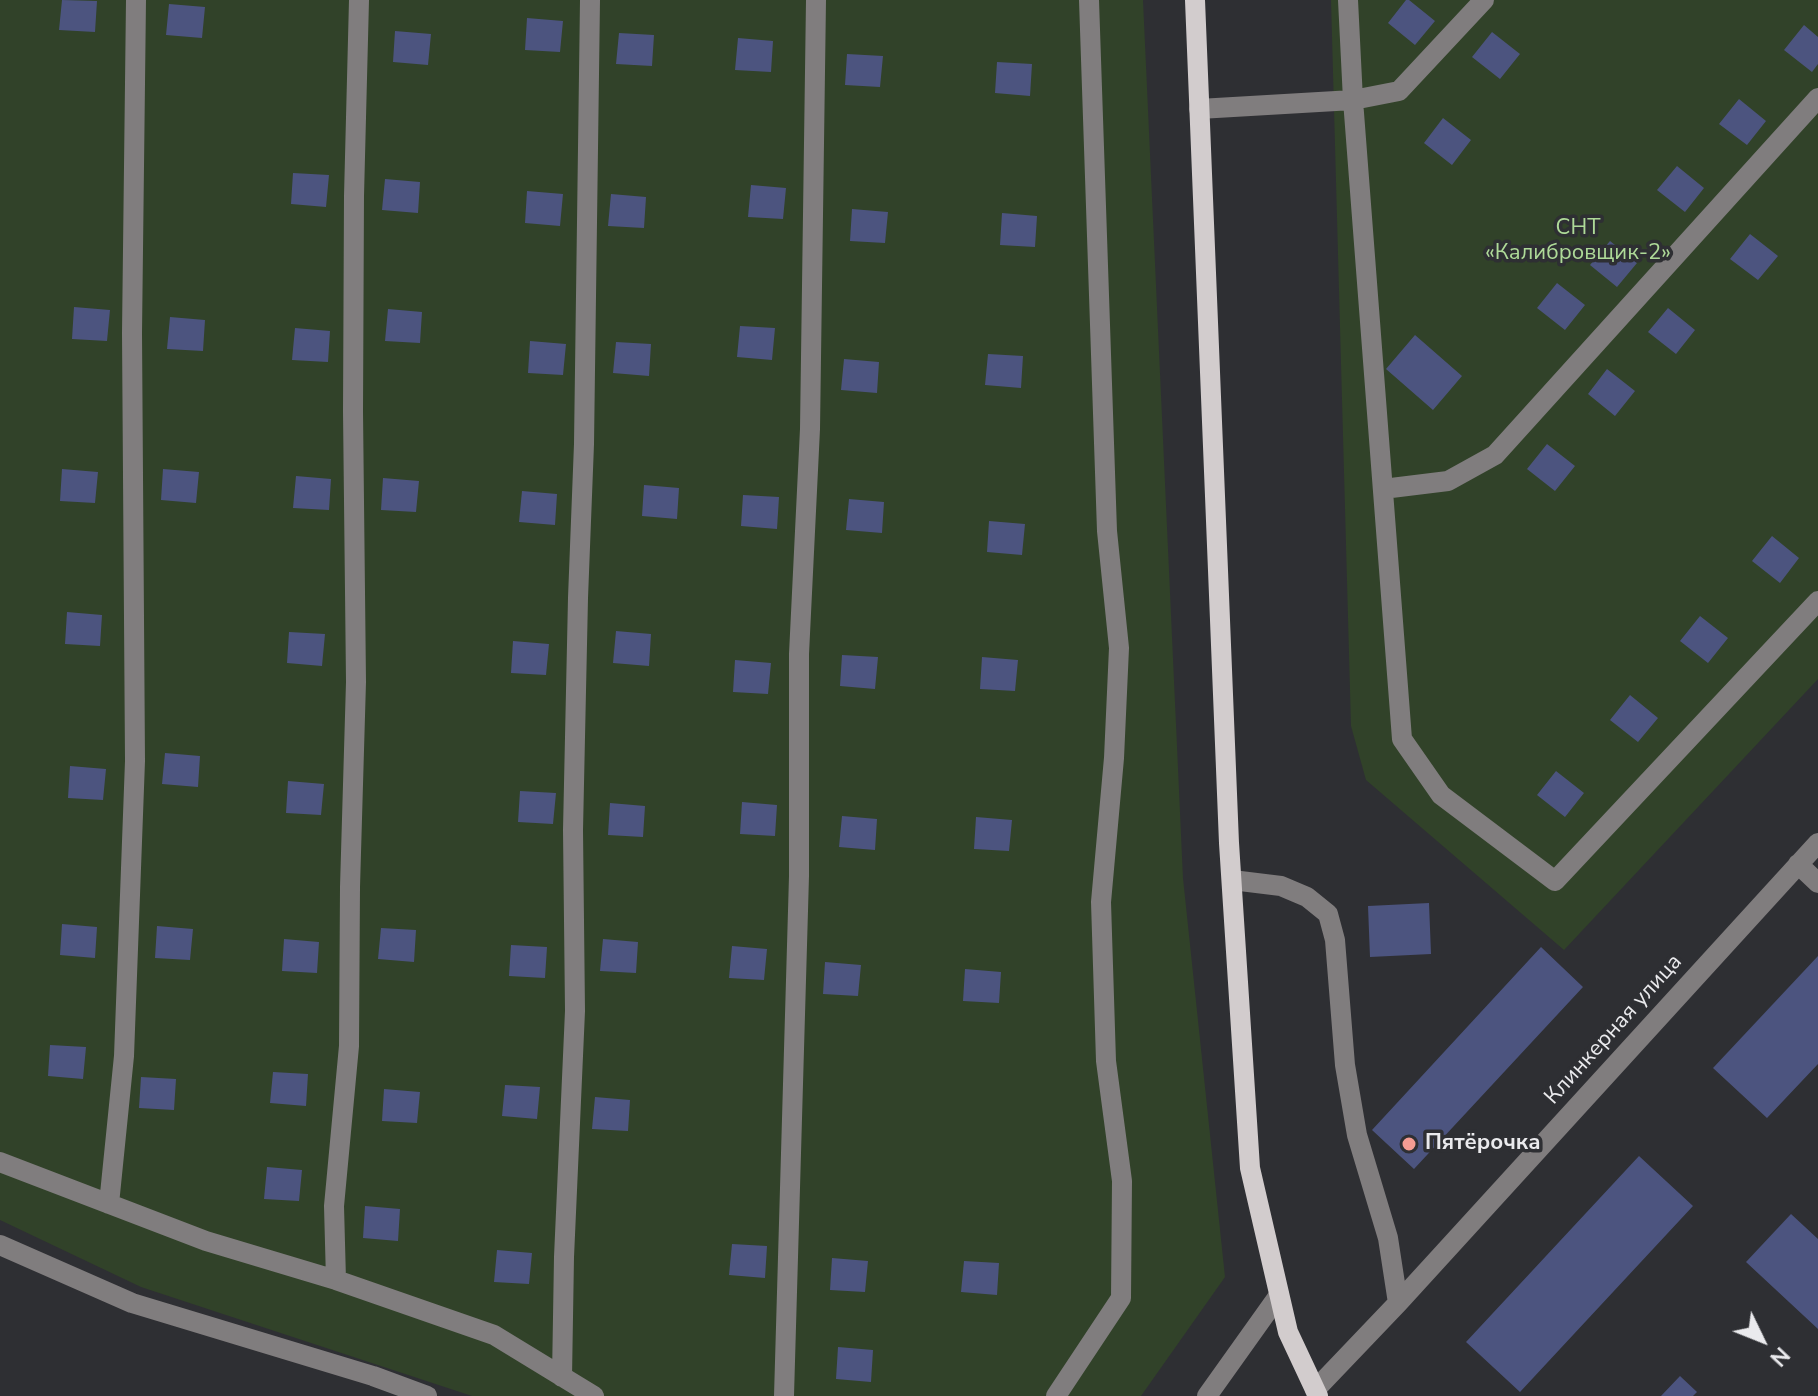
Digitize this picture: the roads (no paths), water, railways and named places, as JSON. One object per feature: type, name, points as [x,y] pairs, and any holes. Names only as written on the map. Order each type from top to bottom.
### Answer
[{"type":"main road","points":[[1195,0],[1232,880],[1250,1168],[1288,1332],[1317,1393]]},
{"type":"street","points":[[109,1204],[124,1056],[135,761],[132,318],[136,0]]},
{"type":"street","points":[[336,1280],[334,1206],[349,1046],[356,682],[353,411],[359,0]]},
{"type":"street","points":[[562,1377],[575,1011],[573,830],[584,444],[590,0]]},
{"type":"street","points":[[784,1396],[799,876],[799,654],[810,429],[816,0]]},
{"type":"street","points":[[1056,1396],[1121,1298],[1122,1181],[1106,1061],[1101,902],[1114,758],[1119,648],[1107,531],[1089,0]]},
{"type":"street","points":[[1348,0],[1402,739],[1441,795],[1555,881],[1818,601]]},
{"type":"street","points":[[1199,109],[1353,100],[1399,91],[1484,0]]},
{"type":"street","points":[[1383,489],[1448,481],[1495,455],[1818,98]]},
{"type":"street","name":"Клинкерная улица","points":[[1317,1393],[1818,843]]},
{"type":"street","points":[[1798,864],[1818,883]]},
{"type":"street","points":[[1232,880],[1281,886],[1307,897],[1328,914],[1335,940],[1345,1065],[1357,1135],[1388,1238],[1398,1303]]},
{"type":"street","points":[[0,1162],[206,1241],[336,1280],[494,1335],[594,1396]]},
{"type":"street","points":[[0,1245],[132,1303],[373,1376],[427,1396]]},
{"type":"street","points":[[1207,1396],[1279,1295]]},
{"type":"place","name":"Пятёрочка","points":[[1409,1144]]},
{"type":"park label","name":"СНТ «Калибровщик-2»","points":[[1578,242]]}]
